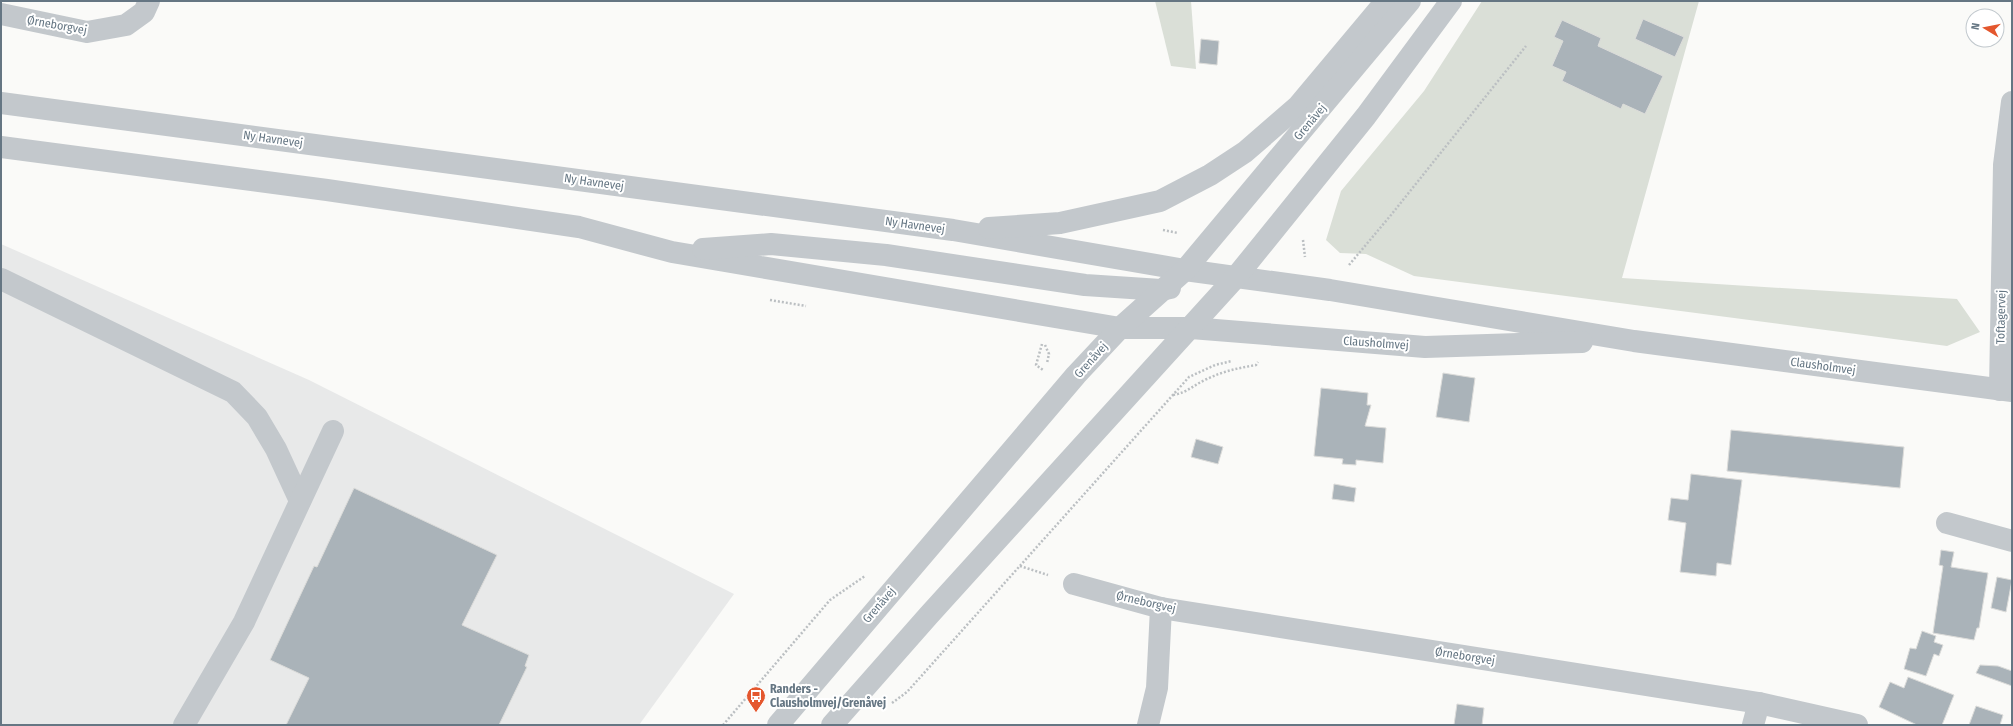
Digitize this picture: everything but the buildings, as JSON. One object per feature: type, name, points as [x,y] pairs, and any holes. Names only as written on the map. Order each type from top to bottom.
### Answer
[{"type":"street","name":"Ørneborgvej","points":[[1,14],[87,32],[126,25],[144,12],[149,1]]},
{"type":"street","points":[[953,230],[1060,223],[1160,201],[1210,175],[1244,152],[1298,106],[1386,1]]},
{"type":"street","name":"Grenåvej","points":[[778,725],[1076,375],[1120,328],[1185,270],[1410,1]]},
{"type":"street","points":[[832,725],[929,615],[1236,277],[1366,116],[1451,1]]},
{"type":"street","name":"Toftagervej","points":[[2006,390],[2004,165],[2012,102]]},
{"type":"street","name":"Ny Havnevej","points":[[1,103],[953,230],[1185,270]]},
{"type":"street","points":[[1,147],[327,190],[579,227],[672,252],[1120,328]]},
{"type":"street","points":[[672,252],[771,244],[886,255],[1085,285],[1161,290],[1236,277]]},
{"type":"street","name":"Clausholmvej","points":[[1185,270],[1319,289],[1634,341],[2006,390]]},
{"type":"street","points":[[1,279],[233,392],[257,417],[276,449],[300,501]]},
{"type":"street","name":"Clausholmvej","points":[[1120,328],[1191,328],[1425,346],[1634,341]]},
{"type":"street","points":[[184,725],[244,622],[333,431]]},
{"type":"street","points":[[1947,523],[2012,541]]},
{"type":"street","name":"Ørneborgvej","points":[[1074,584],[1161,608],[1759,703],[1857,725]]},
{"type":"street","points":[[1148,725],[1157,688],[1161,608]]},
{"type":"street","points":[[1753,725],[1759,703]]},
{"type":"path","points":[[1319,289],[1342,273],[1386,221],[1526,46]]},
{"type":"path","points":[[769,299],[807,306]]},
{"type":"path","points":[[1043,341],[1049,354],[1045,371]]},
{"type":"path","points":[[890,704],[907,692],[1189,377],[1215,365],[1238,360]]},
{"type":"path","points":[[723,725],[830,600],[867,575]]},
{"type":"shaded area","points":[[1155,1],[1191,1],[1196,69],[1171,66]]},
{"type":"shaded area","points":[[1482,1],[1699,1],[1622,278],[1957,299],[1980,332],[1947,346],[1414,276],[1366,254],[1340,253],[1326,240],[1341,191],[1424,91]]},
{"type":"shaded area","points":[[1,244],[309,380],[734,594],[639,725],[1,725]]},
{"type":"place","name":"Randers - Clausholmvej/Grenåvej","points":[[756,713]]}]
